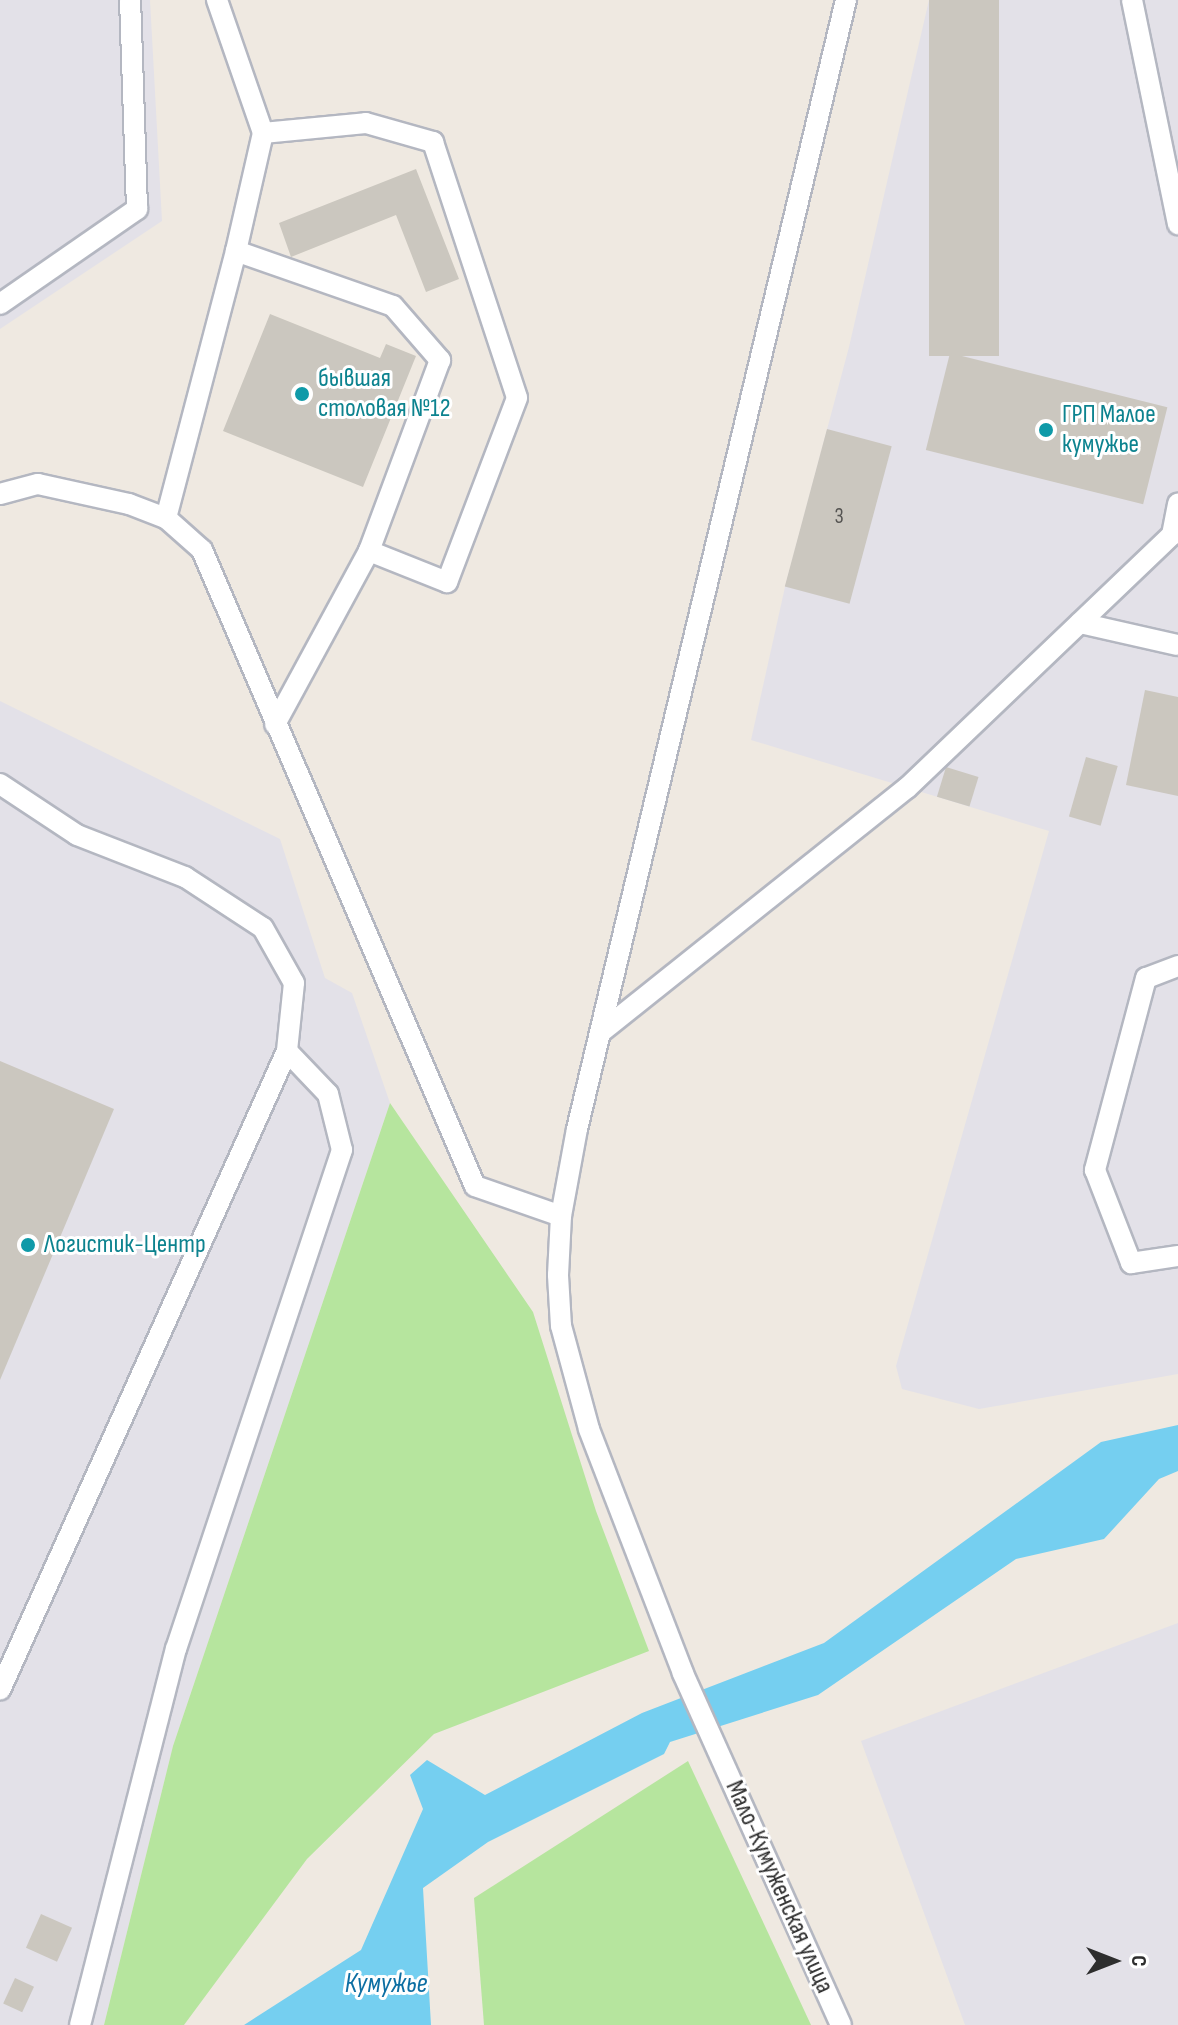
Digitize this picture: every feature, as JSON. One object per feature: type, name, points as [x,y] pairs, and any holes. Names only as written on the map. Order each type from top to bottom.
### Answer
[{"type":"lane","points":[[0,304],[137,209],[130,0]]},
{"type":"lane","points":[[166,518],[236,251],[263,133],[217,0]]},
{"type":"lane","name":"Мало-Кумуженская улица","points":[[841,2025],[683,1673],[574,1382],[561,1326],[558,1275],[561,1216],[577,1129],[846,0]]},
{"type":"lane","points":[[1132,0],[1178,224]]},
{"type":"lane","points":[[263,133],[366,123],[433,142],[517,398],[447,582],[369,551]]},
{"type":"lane","points":[[236,251],[393,306],[440,360],[369,551],[275,724]]},
{"type":"lane","points":[[0,494],[38,484],[129,504],[166,518],[202,550],[475,1186],[561,1216]]},
{"type":"lane","points":[[601,1032],[907,788],[1172,535],[1178,504]]},
{"type":"lane","points":[[1080,623],[1178,645]]},
{"type":"lane","points":[[0,784],[77,835],[185,877],[263,928],[294,983],[287,1051],[0,1690]]},
{"type":"lane","points":[[1178,966],[1146,978],[1095,1170],[1131,1263],[1178,1256]]},
{"type":"lane","points":[[80,2025],[176,1649],[342,1150],[328,1094],[287,1051]]},
{"type":"shaded area","points":[[0,0],[150,0],[162,221],[0,329]]},
{"type":"shaded area","points":[[929,0],[1178,0],[1178,1374],[979,1409],[902,1389],[896,1366],[1049,831],[751,740],[785,587],[849,347]]},
{"type":"shaded area","points":[[0,701],[280,839],[325,978],[352,993],[390,1103],[173,1746],[104,2025],[0,2025]]},
{"type":"shaded area","points":[[1178,1623],[1178,2025],[965,2025],[861,1741]]},
{"type":"green space","points":[[390,1103],[533,1312],[596,1511],[649,1651],[434,1734],[307,1859],[184,2025],[104,2025],[173,1746]]},
{"type":"green space","points":[[688,1761],[811,2025],[484,2025],[474,1898]]},
{"type":"water","name":"Кумужье","points":[[1178,1425],[1178,1471],[1159,1479],[1104,1539],[1016,1559],[818,1695],[670,1742],[664,1754],[488,1842],[423,1888],[431,2025],[244,2025],[361,1950],[423,1809],[410,1775],[427,1760],[485,1795],[642,1713],[824,1643],[1101,1442]]},
{"type":"building","points":[[929,0],[999,0],[999,356],[929,356]]},
{"type":"building","points":[[416,169],[459,279],[426,292],[396,215],[291,257],[279,223]]},
{"type":"building","name":"бывшая столовая №12","points":[[270,314],[380,358],[386,344],[416,356],[363,487],[223,431]]},
{"type":"building","name":"ГРП Малое кумужье","points":[[950,353],[1167,407],[1143,504],[926,450]]},
{"type":"building","points":[[827,429],[892,446],[850,604],[785,586]]},
{"type":"building","points":[[1145,690],[1178,697],[1178,796],[1126,785]]},
{"type":"building","points":[[1086,757],[1118,766],[1101,826],[1069,817]]},
{"type":"building","points":[[946,767],[979,777],[969,807],[937,797]]},
{"type":"building","name":"Логистик-Центр","points":[[0,1061],[114,1109],[0,1380]]},
{"type":"building","points":[[41,1914],[72,1928],[57,1962],[26,1948]]},
{"type":"building","points":[[15,1978],[34,1987],[22,2012],[3,2003]]},
{"type":"place","name":"бывшая столовая №12","points":[[302,394]]},
{"type":"place","name":"ГРП Малое кумужье","points":[[1046,430]]},
{"type":"place","name":"Логистик-Центр","points":[[28,1245]]}]
